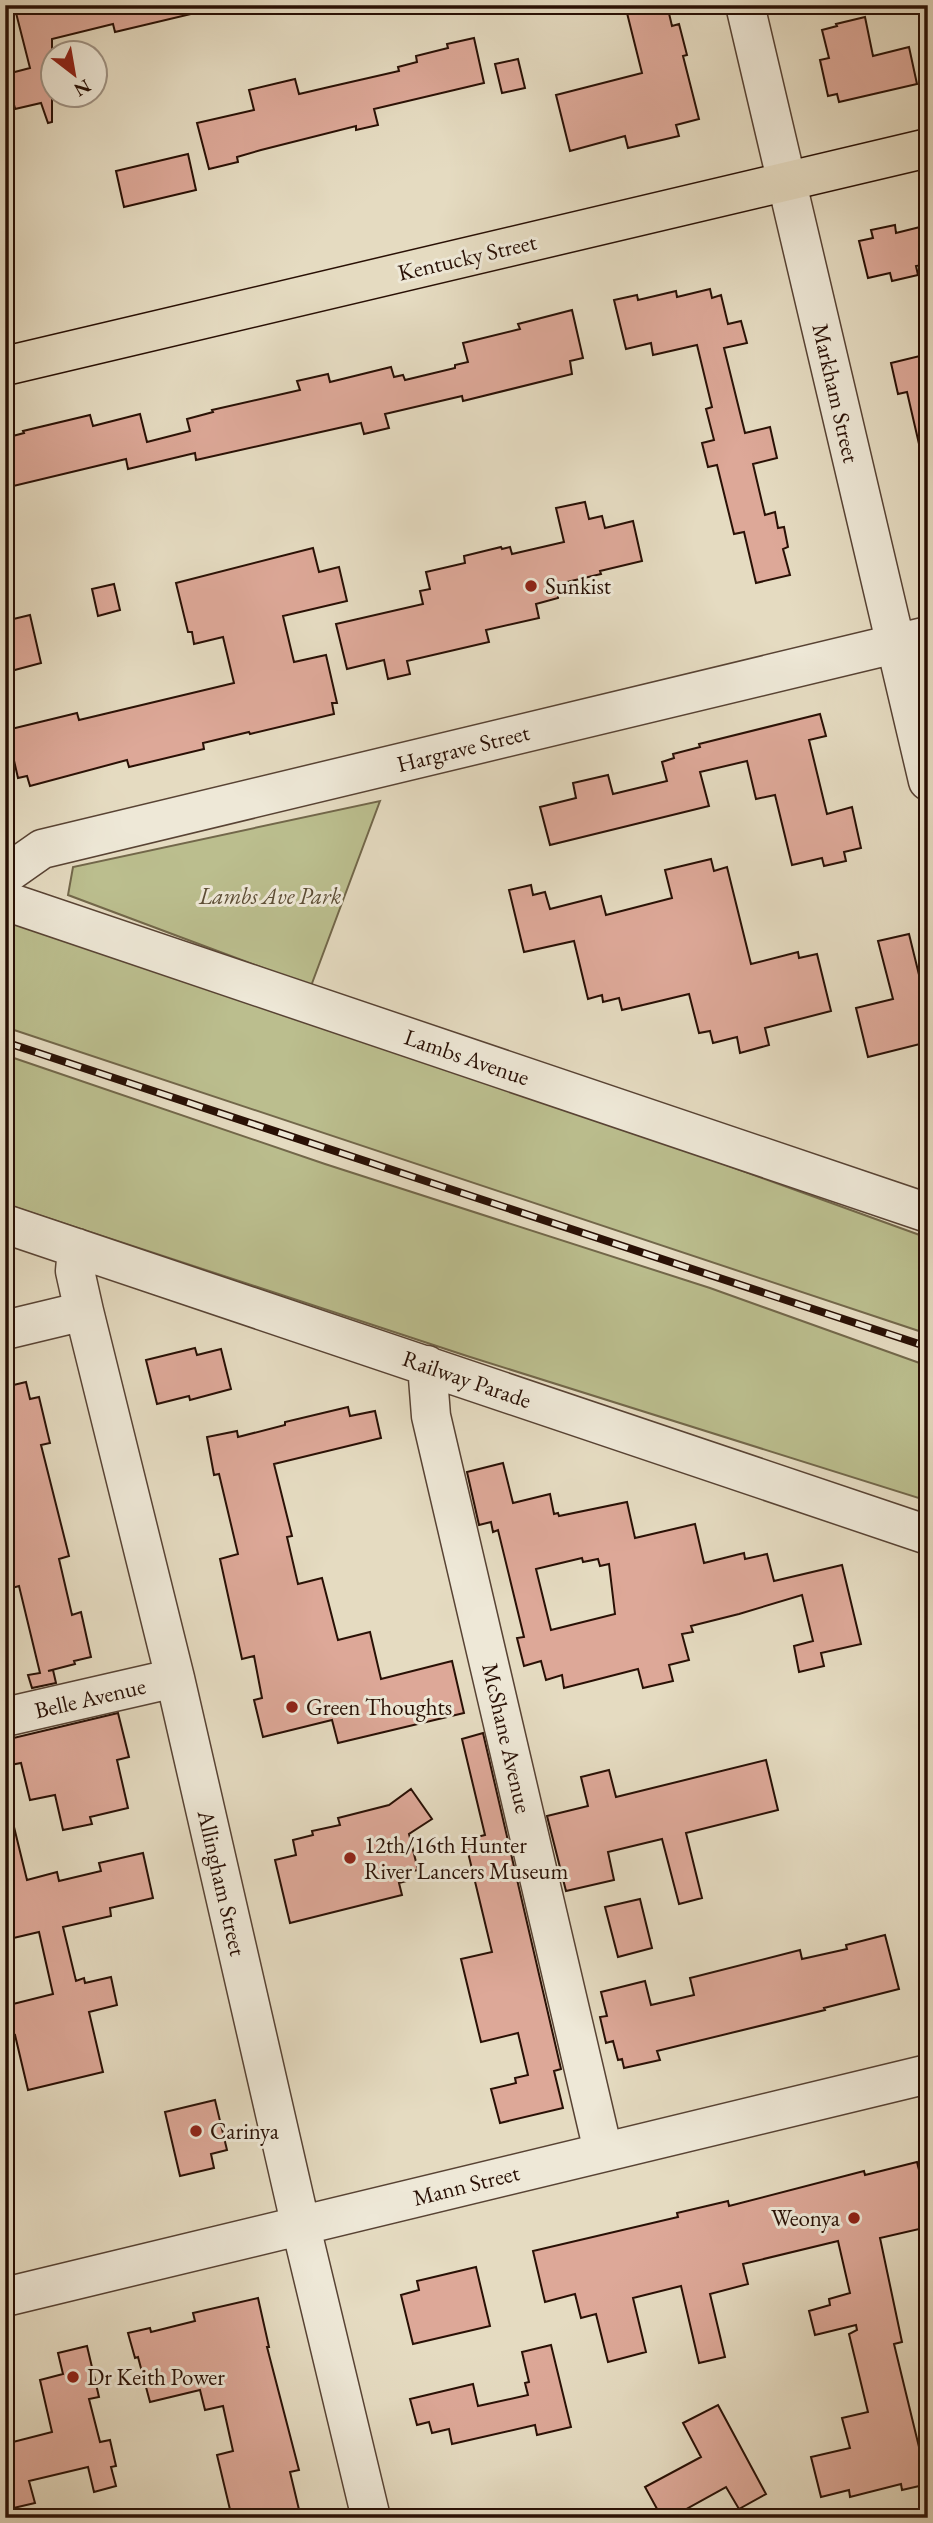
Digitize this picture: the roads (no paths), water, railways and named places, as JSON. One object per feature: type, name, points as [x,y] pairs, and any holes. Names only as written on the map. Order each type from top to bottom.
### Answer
[{"type":"main road","name":"Kentucky Street","points":[[5,366],[928,148]]},
{"type":"street","name":"Markham Street","points":[[745,5],[786,182],[912,640],[928,781]]},
{"type":"street","name":"Hargrave Street","points":[[5,874],[42,849],[912,640]]},
{"type":"street","name":"Lambs Avenue","points":[[5,901],[928,1213]]},
{"type":"street","name":"Railway Parade","points":[[5,1224],[928,1535]]},
{"type":"street","name":"Allingham Street","points":[[77,1248],[75,1271],[84,1311],[174,1678],[371,2518]]},
{"type":"street","points":[[5,1330],[84,1311]]},
{"type":"street","name":"McShane Avenue","points":[[428,1365],[431,1416],[603,2151]]},
{"type":"street","name":"Belle Avenue","points":[[5,1717],[174,1678]]},
{"type":"street","name":"Mann Street","points":[[5,2297],[928,2074]]},
{"type":"railway","points":[[5,1042],[928,1347]]},
{"type":"place","name":"Sunkist","points":[[531,586]]},
{"type":"place","name":"Green Thoughts","points":[[292,1707]]},
{"type":"place","name":"12th/16th Hunter River Lancers Museum","points":[[350,1858]]},
{"type":"place","name":"Carinya","points":[[196,2131]]},
{"type":"place","name":"Weonya","points":[[854,2218]]},
{"type":"place","name":"Dr Keith Power","points":[[73,2377]]},
{"type":"park label","name":"Lambs Ave Park","points":[[270,896]]}]
